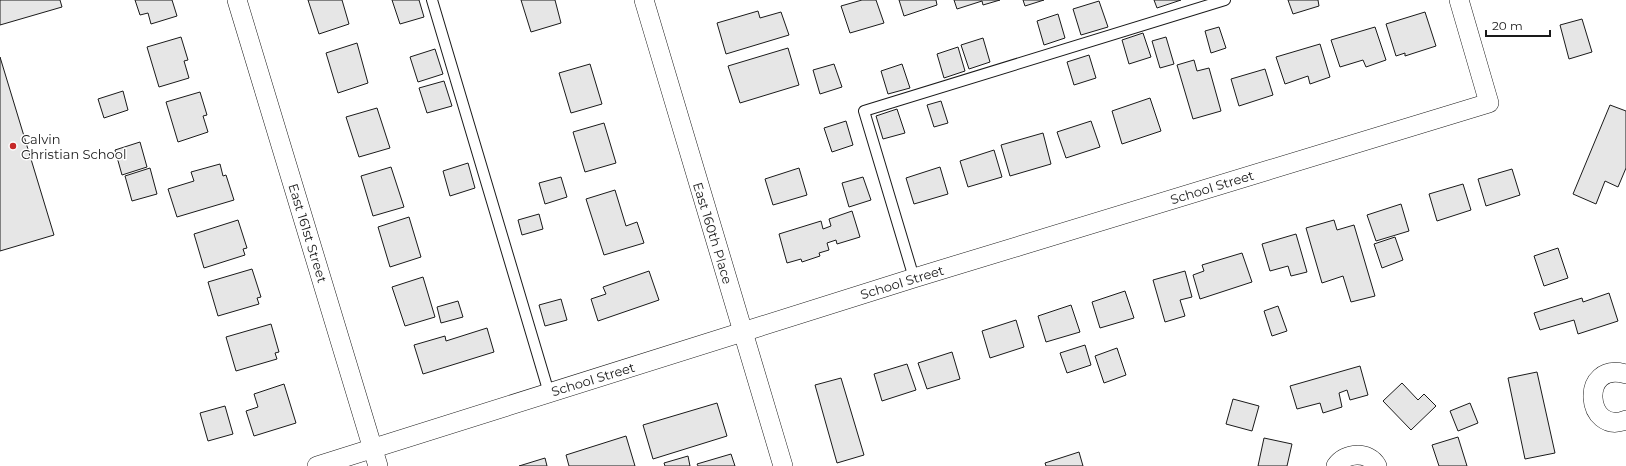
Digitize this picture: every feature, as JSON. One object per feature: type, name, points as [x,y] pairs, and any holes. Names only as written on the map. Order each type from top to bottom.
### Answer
[{"type":"street","name":"East 161st Street","points":[[237,0],[376,457]]},
{"type":"street","name":"School Street","points":[[317,466],[376,457],[549,393],[914,278],[1489,103],[1459,0]]},
{"type":"street","name":"East 160th Place","points":[[646,1],[783,466]]},
{"type":"street","points":[[1625,423],[1614,422],[1599,415],[1594,406],[1592,397],[1594,387],[1598,380],[1607,374],[1616,372],[1626,374]]},
{"type":"street","points":[[1336,466],[1347,457],[1356,455],[1366,456],[1377,466]]},
{"type":"lane","points":[[432,0],[549,393]]},
{"type":"lane","points":[[914,278],[864,111],[1225,0]]},
{"type":"building","points":[[0,0],[60,0],[62,7],[0,25]]},
{"type":"building","points":[[135,0],[172,0],[177,16],[151,24],[148,13],[140,15]]},
{"type":"building","points":[[308,0],[342,0],[349,24],[319,34]]},
{"type":"building","points":[[392,0],[419,0],[424,17],[400,24]]},
{"type":"building","points":[[521,0],[555,0],[561,23],[531,32]]},
{"type":"building","points":[[862,0],[876,0],[884,23],[850,33],[841,6]]},
{"type":"building","points":[[899,0],[936,0],[937,5],[904,16]]},
{"type":"building","points":[[954,0],[1000,0],[983,5],[982,1],[957,9]]},
{"type":"building","points":[[1023,0],[1044,0],[1025,6]]},
{"type":"building","points":[[1154,0],[1181,0],[1157,8]]},
{"type":"building","points":[[1288,0],[1318,0],[1319,6],[1293,14]]},
{"type":"building","points":[[1099,1],[1108,27],[1081,35],[1073,9]]},
{"type":"building","points":[[758,11],[760,18],[781,12],[789,35],[726,54],[717,23]]},
{"type":"building","points":[[1425,12],[1436,46],[1405,56],[1405,53],[1396,56],[1386,24]]},
{"type":"building","points":[[1058,14],[1065,38],[1044,45],[1037,21]]},
{"type":"building","points":[[1582,19],[1592,52],[1569,59],[1560,25]]},
{"type":"building","points":[[1219,27],[1226,48],[1211,53],[1205,31]]},
{"type":"building","points":[[1375,27],[1386,60],[1366,67],[1363,60],[1340,67],[1331,40]]},
{"type":"building","points":[[1143,33],[1151,57],[1129,64],[1122,40]]},
{"type":"building","points":[[181,37],[188,60],[184,61],[189,78],[159,87],[147,47]]},
{"type":"building","points":[[1166,37],[1174,64],[1160,68],[1152,41]]},
{"type":"building","points":[[983,38],[990,62],[969,69],[961,45]]},
{"type":"building","points":[[357,43],[368,83],[338,93],[326,53]]},
{"type":"building","points":[[1320,44],[1330,77],[1310,84],[1308,76],[1285,84],[1276,57]]},
{"type":"building","points":[[958,47],[965,71],[944,78],[937,54]]},
{"type":"building","points":[[788,48],[799,85],[740,103],[728,66]]},
{"type":"building","points":[[435,49],[443,74],[418,82],[410,57]]},
{"type":"building","points":[[1089,55],[1096,78],[1074,85],[1067,62]]},
{"type":"building","name":"Calvin Christian School","points":[[0,57],[54,235],[0,251]]},
{"type":"building","points":[[1194,60],[1197,71],[1209,68],[1221,111],[1193,119],[1177,65]]},
{"type":"building","points":[[590,64],[602,104],[571,113],[559,73]]},
{"type":"building","points":[[834,64],[842,87],[820,94],[813,70]]},
{"type":"building","points":[[902,64],[910,88],[888,94],[881,71]]},
{"type":"building","points":[[1265,69],[1273,95],[1239,106],[1231,79]]},
{"type":"building","points":[[444,81],[452,106],[427,113],[419,88]]},
{"type":"building","points":[[123,91],[128,110],[104,118],[98,99]]},
{"type":"building","points":[[200,92],[207,115],[203,116],[208,132],[178,142],[166,102]]},
{"type":"building","points":[[1150,98],[1161,131],[1122,144],[1112,111]]},
{"type":"building","points":[[941,101],[948,123],[934,127],[927,105]]},
{"type":"building","points":[[1610,105],[1626,111],[1626,168],[1618,187],[1605,181],[1596,204],[1573,194]]},
{"type":"building","points":[[377,108],[390,148],[359,157],[346,117]]},
{"type":"building","points":[[897,109],[905,133],[883,139],[876,116]]},
{"type":"building","points":[[846,121],[853,145],[832,152],[824,128]]},
{"type":"building","points":[[1091,121],[1100,147],[1066,158],[1057,132]]},
{"type":"building","points":[[604,123],[616,163],[585,172],[573,132]]},
{"type":"building","points":[[1043,133],[1051,164],[1010,176],[1001,145]]},
{"type":"building","points":[[140,142],[147,167],[122,175],[115,150]]},
{"type":"building","points":[[994,150],[1002,177],[968,187],[960,161]]},
{"type":"building","points":[[468,163],[475,188],[450,196],[443,171]]},
{"type":"building","points":[[220,164],[223,176],[226,175],[234,200],[177,217],[168,189],[194,181],[191,172]]},
{"type":"building","points":[[391,167],[404,207],[373,216],[361,176]]},
{"type":"building","points":[[940,167],[948,194],[914,204],[906,178]]},
{"type":"building","points":[[150,168],[157,194],[132,201],[125,176]]},
{"type":"building","points":[[799,168],[807,195],[773,205],[765,179]]},
{"type":"building","points":[[1512,169],[1520,195],[1486,206],[1478,179]]},
{"type":"building","points":[[561,177],[567,197],[545,204],[539,183]]},
{"type":"building","points":[[863,177],[871,200],[849,207],[842,183]]},
{"type":"building","points":[[1463,184],[1471,210],[1437,221],[1429,194]]},
{"type":"building","points":[[615,190],[626,226],[637,222],[644,243],[604,255],[586,199]]},
{"type":"building","points":[[1401,204],[1409,231],[1376,241],[1367,215]]},
{"type":"building","points":[[852,211],[860,237],[837,244],[836,240],[827,243],[829,250],[819,253],[820,256],[802,262],[801,259],[787,263],[779,234],[821,221],[823,229],[831,226],[829,219]]},
{"type":"building","points":[[539,214],[543,229],[522,235],[518,220]]},
{"type":"building","points":[[409,217],[421,257],[390,267],[378,227]]},
{"type":"building","points":[[238,220],[247,248],[243,249],[245,255],[204,268],[194,234]]},
{"type":"building","points":[[1334,220],[1337,230],[1354,225],[1375,296],[1351,302],[1343,276],[1322,283],[1306,228]]},
{"type":"building","points":[[1296,234],[1307,272],[1291,276],[1288,266],[1270,271],[1262,244]]},
{"type":"building","points":[[1395,237],[1403,260],[1382,268],[1374,244]]},
{"type":"building","points":[[1558,248],[1568,278],[1544,286],[1534,256]]},
{"type":"building","points":[[1242,253],[1252,282],[1200,299],[1193,275],[1204,271],[1202,265]]},
{"type":"building","points":[[252,269],[261,297],[257,298],[259,304],[218,316],[208,282]]},
{"type":"building","points":[[649,271],[659,300],[598,321],[591,299],[606,294],[603,287]]},
{"type":"building","points":[[1185,271],[1192,297],[1180,300],[1185,316],[1165,322],[1153,280]]},
{"type":"building","points":[[423,277],[435,317],[405,326],[392,287]]},
{"type":"building","points":[[1125,291],[1134,318],[1100,328],[1092,302]]},
{"type":"building","points":[[1609,293],[1618,321],[1578,334],[1574,320],[1540,330],[1534,313],[1582,298],[1583,302]]},
{"type":"building","points":[[561,299],[567,320],[545,326],[539,305]]},
{"type":"building","points":[[458,301],[463,317],[441,323],[437,307]]},
{"type":"building","points":[[1071,305],[1080,332],[1046,342],[1038,316]]},
{"type":"building","points":[[1278,306],[1287,331],[1272,336],[1264,311]]},
{"type":"building","points":[[1016,320],[1024,347],[990,358],[982,331]]},
{"type":"building","points":[[271,324],[279,352],[275,353],[277,359],[236,371],[226,337]]},
{"type":"building","points":[[487,328],[494,352],[423,374],[414,345],[445,336],[446,341]]},
{"type":"building","points":[[1085,345],[1091,365],[1067,373],[1060,353]]},
{"type":"building","points":[[1117,348],[1126,375],[1104,383],[1095,356]]},
{"type":"building","points":[[952,352],[960,379],[927,389],[918,363]]},
{"type":"building","points":[[907,364],[916,390],[882,401],[874,374]]},
{"type":"building","points":[[1360,366],[1368,395],[1350,400],[1347,390],[1339,393],[1342,407],[1323,413],[1320,403],[1297,409],[1290,386]]},
{"type":"building","points":[[1537,372],[1555,453],[1525,459],[1508,378]]},
{"type":"building","points":[[841,378],[864,455],[837,463],[815,385]]},
{"type":"building","points":[[1402,383],[1418,400],[1424,394],[1436,406],[1411,430],[1383,401]]},
{"type":"building","points":[[284,384],[296,423],[254,436],[246,411],[258,407],[254,394]]},
{"type":"building","points":[[1233,399],[1259,406],[1252,431],[1226,424]]},
{"type":"building","points":[[717,403],[727,436],[653,459],[643,425]]},
{"type":"building","points":[[1470,403],[1478,423],[1458,431],[1450,411]]},
{"type":"building","points":[[225,406],[233,434],[208,441],[200,413]]},
{"type":"building","points":[[626,436],[635,466],[569,466],[566,455]]},
{"type":"building","points":[[1458,437],[1467,466],[1439,466],[1432,445]]},
{"type":"building","points":[[1264,438],[1292,444],[1287,466],[1258,466]]},
{"type":"building","points":[[1079,452],[1083,466],[1046,466],[1045,463]]},
{"type":"building","points":[[731,454],[735,466],[698,466],[697,464]]},
{"type":"building","points":[[688,456],[690,466],[665,466],[664,463]]},
{"type":"building","points":[[545,458],[547,466],[519,466]]},
{"type":"place","name":"Calvin Christian School","points":[[13,146]]}]
